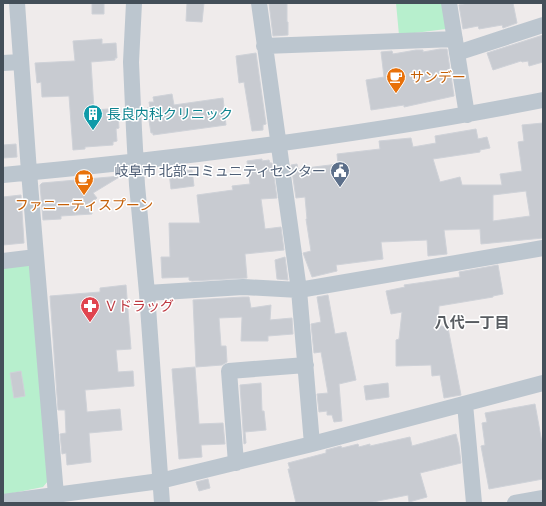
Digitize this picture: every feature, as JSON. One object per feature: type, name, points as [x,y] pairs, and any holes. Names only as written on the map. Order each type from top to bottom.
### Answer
[{"type":"street","points":[[17,3],[29,172],[56,495]]},
{"type":"street","points":[[134,3],[131,62],[136,161],[162,503]]},
{"type":"street","points":[[258,3],[299,290],[312,444]]},
{"type":"street","points":[[449,3],[467,115]]},
{"type":"street","points":[[264,46],[456,46],[543,25]]},
{"type":"street","points":[[3,63],[21,62]]},
{"type":"street","points":[[3,174],[136,161],[278,143],[467,115],[543,100]]},
{"type":"street","points":[[147,293],[243,287],[299,290],[543,248]]},
{"type":"street","points":[[3,261],[36,257]]},
{"type":"street","points":[[236,463],[229,371],[306,365]]},
{"type":"street","points":[[3,502],[160,481],[312,444],[543,383]]},
{"type":"street","points":[[465,404],[474,503]]},
{"type":"street","points":[[514,503],[543,498]]},
{"type":"green space","points":[[396,3],[442,3],[446,29],[399,35]]},
{"type":"green space","points":[[24,263],[30,267],[48,481],[43,487],[3,495],[3,265]]},
{"type":"building","points":[[92,3],[104,3],[104,14],[92,14]]},
{"type":"building","points":[[187,3],[204,3],[202,22],[186,21]]},
{"type":"building","points":[[269,3],[287,3],[288,35],[273,36]]},
{"type":"building","points":[[468,3],[513,3],[517,23],[503,28],[502,25],[479,29],[478,26],[463,29],[459,5]]},
{"type":"building","points":[[543,35],[543,62],[529,66],[528,61],[521,61],[493,70],[487,53]]},
{"type":"building","points":[[102,39],[102,44],[116,43],[117,58],[115,58],[115,60],[91,62],[94,110],[108,109],[108,111],[113,110],[113,114],[118,113],[119,128],[116,129],[117,141],[113,142],[113,145],[85,147],[85,149],[73,150],[69,96],[42,97],[41,82],[37,83],[35,63],[75,61],[73,41]]},
{"type":"building","points":[[447,49],[454,96],[404,107],[404,105],[371,110],[366,80],[384,77],[381,52],[392,51],[393,54],[416,50],[423,50],[423,52]]},
{"type":"building","points":[[256,53],[266,124],[263,125],[263,130],[252,131],[244,82],[239,83],[236,56]]},
{"type":"building","points":[[172,94],[174,105],[223,98],[226,125],[153,135],[153,133],[151,133],[147,108],[150,108],[149,102],[154,102],[153,97]]},
{"type":"building","points":[[543,123],[543,238],[481,244],[480,229],[444,230],[447,254],[428,256],[427,240],[381,242],[383,259],[336,265],[337,271],[312,277],[303,253],[311,251],[306,219],[305,197],[296,198],[291,165],[297,164],[298,169],[338,164],[337,154],[380,149],[379,141],[411,138],[413,147],[436,143],[435,136],[476,129],[478,139],[487,137],[490,148],[480,150],[480,152],[433,159],[440,182],[460,177],[462,185],[502,185],[500,174],[522,171],[518,142],[524,141],[522,125]],"holes":[[[526,191],[530,216],[493,221],[493,195]]]},
{"type":"building","points":[[16,144],[17,157],[3,158],[3,145]]},
{"type":"building","points":[[262,159],[262,161],[269,160],[270,163],[272,163],[277,198],[261,199],[265,229],[281,227],[284,250],[245,254],[247,278],[192,281],[189,280],[189,277],[162,278],[161,257],[170,257],[169,223],[200,223],[197,195],[233,190],[232,186],[250,184],[247,161]]},
{"type":"building","points":[[192,170],[194,186],[171,189],[169,173]]},
{"type":"building","points":[[121,176],[93,193],[97,198],[92,202],[92,214],[61,216],[61,219],[43,220],[40,185],[42,183]]},
{"type":"building","points":[[21,195],[24,243],[3,245],[3,197]]},
{"type":"building","points":[[285,257],[288,280],[277,279],[275,260]]},
{"type":"building","points":[[498,265],[503,294],[439,306],[438,325],[448,328],[461,395],[444,398],[440,375],[432,376],[431,365],[396,366],[396,340],[399,339],[402,312],[391,314],[386,291],[405,287],[404,285],[460,277],[459,272]]},
{"type":"building","points":[[126,285],[131,349],[116,350],[118,372],[133,371],[134,386],[85,390],[87,412],[120,409],[122,430],[89,433],[91,462],[67,465],[66,453],[62,454],[60,434],[66,433],[65,410],[58,410],[50,296],[100,292],[100,288]]},
{"type":"building","points":[[328,295],[335,334],[346,332],[356,380],[339,384],[342,421],[334,422],[332,415],[327,415],[327,411],[319,412],[317,394],[328,393],[321,352],[314,353],[311,324],[321,322],[317,297]]},
{"type":"building","points":[[249,297],[251,308],[271,305],[270,320],[292,318],[293,334],[268,336],[268,341],[241,341],[242,317],[219,318],[221,346],[226,346],[227,362],[222,365],[196,367],[193,300]]},
{"type":"building","points":[[195,367],[199,424],[223,423],[225,444],[201,445],[202,457],[179,459],[172,369]]},
{"type":"building","points":[[21,371],[25,396],[14,398],[10,373]]},
{"type":"building","points":[[261,383],[262,411],[264,411],[266,430],[245,432],[246,443],[244,444],[240,385]]},
{"type":"building","points":[[388,383],[389,397],[366,400],[364,386]]},
{"type":"building","points":[[535,404],[543,448],[543,479],[489,489],[481,446],[485,445],[482,423],[487,422],[485,413]]},
{"type":"building","points":[[456,434],[461,463],[420,473],[427,497],[409,502],[408,495],[368,503],[296,503],[288,463],[326,453],[326,450],[341,446],[342,448],[358,444],[359,447],[370,444],[370,446],[410,437],[412,446]]},
{"type":"building","points":[[208,479],[210,488],[199,491],[196,482]]},
{"type":"place","name":"サンデー","points":[[396,94]]},
{"type":"place","name":"長良内科クリニック","points":[[93,131]]},
{"type":"place","name":"岐阜市 北部コミュニティセンター","points":[[340,188]]},
{"type":"place","name":"ファニーティスプーン","points":[[84,196]]},
{"type":"place","name":"Ｖドラッグ","points":[[90,323]]},
{"type":"district","name":"八代一丁目","points":[[472,323]]}]
